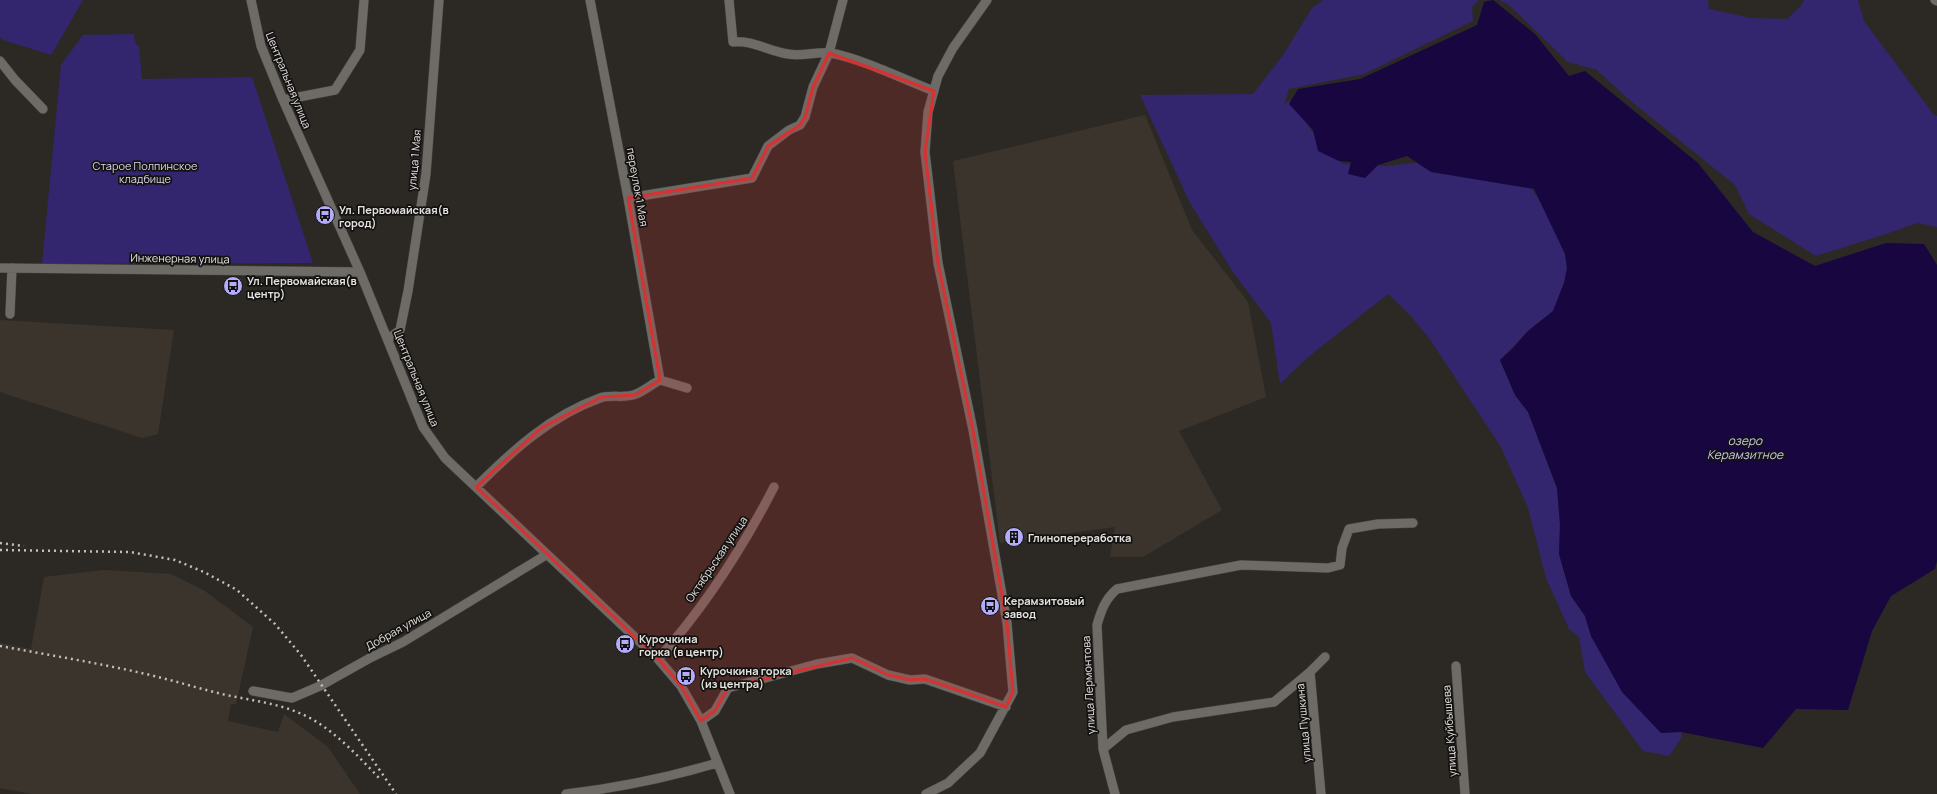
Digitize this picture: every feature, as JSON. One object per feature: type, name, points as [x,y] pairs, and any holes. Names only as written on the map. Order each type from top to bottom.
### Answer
[{"type":"street","name":"Центральная улица","points":[[251,0],[261,46],[283,100],[360,272],[426,433],[445,458],[546,555],[658,659],[681,686],[701,721],[730,794]]},
{"type":"street","points":[[283,100],[335,90],[360,50],[364,0]]},
{"type":"street","name":"улица 1 Мая","points":[[388,340],[400,330],[408,291],[426,174],[438,0]]},
{"type":"street","name":"переулок 1 Мая","points":[[590,0],[628,198],[660,380]]},
{"type":"street","points":[[729,0],[733,42],[746,41],[761,48],[790,55],[829,53],[849,58],[934,91]]},
{"type":"street","points":[[628,198],[752,178],[768,146],[788,130],[800,125],[805,117],[813,87],[829,53],[843,0]]},
{"type":"street","points":[[926,794],[948,783],[980,753],[1013,692],[1007,623],[973,430],[938,263],[924,152],[928,112],[938,76],[953,48],[987,0]]},
{"type":"street","points":[[0,62],[43,109]]},
{"type":"street","name":"Инженерная улица","points":[[0,268],[360,272]]},
{"type":"street","points":[[10,314],[12,268]]},
{"type":"street","points":[[476,487],[507,456],[541,428],[573,410],[601,398],[636,395],[660,380],[687,388]]},
{"type":"street","name":"Октябрьская улица","points":[[658,659],[673,643],[715,587],[754,524],[774,487]]},
{"type":"street","name":"улица Лермонтова","points":[[1115,794],[1103,749],[1097,625],[1102,608],[1111,594],[1117,589],[1241,565],[1328,568],[1340,565],[1342,548],[1350,529],[1378,524],[1413,523]]},
{"type":"street","name":"Добрая улица","points":[[253,691],[292,698],[320,686],[370,658],[403,642],[546,555]]},
{"type":"street","name":"улица Пушкина","points":[[1321,794],[1310,672],[1326,656]]},
{"type":"street","points":[[701,721],[715,711],[728,688],[817,664],[852,658],[888,675],[910,680],[925,679],[1006,707]]},
{"type":"street","name":"улица Куйбышева","points":[[1456,666],[1465,794]]},
{"type":"street","points":[[1103,749],[1126,730],[1173,717],[1274,702],[1310,672]]},
{"type":"street","points":[[566,794],[601,790],[674,776],[717,763]]},
{"type":"highlighted area","points":[[829,53],[934,91],[925,152],[938,263],[973,430],[1007,623],[1013,692],[1006,707],[925,679],[910,680],[888,675],[852,658],[728,688],[715,711],[701,721],[681,686],[658,659],[476,487],[541,428],[601,397],[635,395],[660,380],[628,198],[752,178],[768,146],[800,125],[805,117],[813,87]]},
{"type":"shaded area","points":[[1145,115],[1192,230],[1248,302],[1266,397],[1179,431],[1222,510],[1143,557],[1110,557],[1115,527],[1000,543],[953,161]]},
{"type":"shaded area","points":[[0,320],[174,330],[158,434],[142,438],[0,392]]},
{"type":"shaded area","points":[[103,570],[171,574],[205,591],[253,627],[236,704],[231,704],[228,721],[278,732],[284,714],[328,747],[360,794],[31,794],[0,788],[0,643],[31,649],[44,577]]},
{"type":"green space","points":[[0,0],[83,0],[51,55],[3,40],[0,37]]},
{"type":"green space","points":[[1323,0],[1479,0],[1472,7],[1473,21],[1364,74],[1289,89],[1284,104],[1298,96],[1306,123],[1323,146],[1343,164],[1385,166],[1444,160],[1527,182],[1548,213],[1565,254],[1567,268],[1564,283],[1553,311],[1528,331],[1500,360],[1515,395],[1528,412],[1557,488],[1560,524],[1559,554],[1571,596],[1585,616],[1591,636],[1623,692],[1661,733],[1681,732],[1682,737],[1669,756],[1643,751],[1585,672],[1579,637],[1569,629],[1546,578],[1528,508],[1501,447],[1429,338],[1409,314],[1388,294],[1307,358],[1280,384],[1271,323],[1233,272],[1190,203],[1140,95],[1253,94],[1283,55],[1312,8]]},
{"type":"green space","points":[[1499,0],[1708,0],[1709,9],[1751,18],[1787,19],[1801,6],[1804,0],[1858,0],[1864,21],[1934,115],[1937,116],[1937,227],[1917,223],[1816,256],[1749,214],[1735,185],[1627,98],[1597,70],[1568,62],[1509,5]]},
{"type":"green space","name":"Старое Полпинское кладбище","points":[[134,34],[135,42],[139,47],[142,79],[252,77],[313,263],[42,264],[61,65],[83,35]]},
{"type":"water","name":"озеро Керамзитное","points":[[1493,0],[1535,34],[1569,76],[1585,71],[1698,163],[1753,232],[1815,266],[1886,243],[1924,244],[1937,265],[1937,561],[1935,569],[1891,596],[1872,631],[1848,710],[1796,709],[1763,748],[1681,732],[1661,733],[1622,692],[1591,636],[1585,616],[1571,596],[1559,554],[1560,524],[1557,488],[1528,412],[1515,395],[1500,360],[1528,331],[1553,311],[1564,283],[1567,268],[1565,254],[1534,189],[1431,172],[1407,156],[1378,165],[1365,178],[1348,174],[1351,162],[1339,161],[1318,151],[1313,130],[1289,104],[1298,89],[1360,79],[1477,25],[1484,2]]},
{"type":"railway","points":[[0,543],[24,546]]},
{"type":"railway","points":[[0,550],[130,552],[175,560],[204,572],[237,590],[275,624],[301,655],[396,794]]},
{"type":"railway","points":[[0,646],[156,676],[222,694],[289,709],[320,724],[347,746],[380,779]]},
{"type":"place","name":"Ул. Первомайская(в город)","points":[[325,215]]},
{"type":"place","name":"Ул. Первомайская(в центр)","points":[[233,286]]},
{"type":"place","name":"Глинопереработка","points":[[1014,537]]},
{"type":"place","name":"Керамзитовый завод","points":[[990,606]]},
{"type":"place","name":"Курочкина горка (в центр)","points":[[625,644]]},
{"type":"place","name":"Курочкина горка (из центра)","points":[[686,676]]}]
